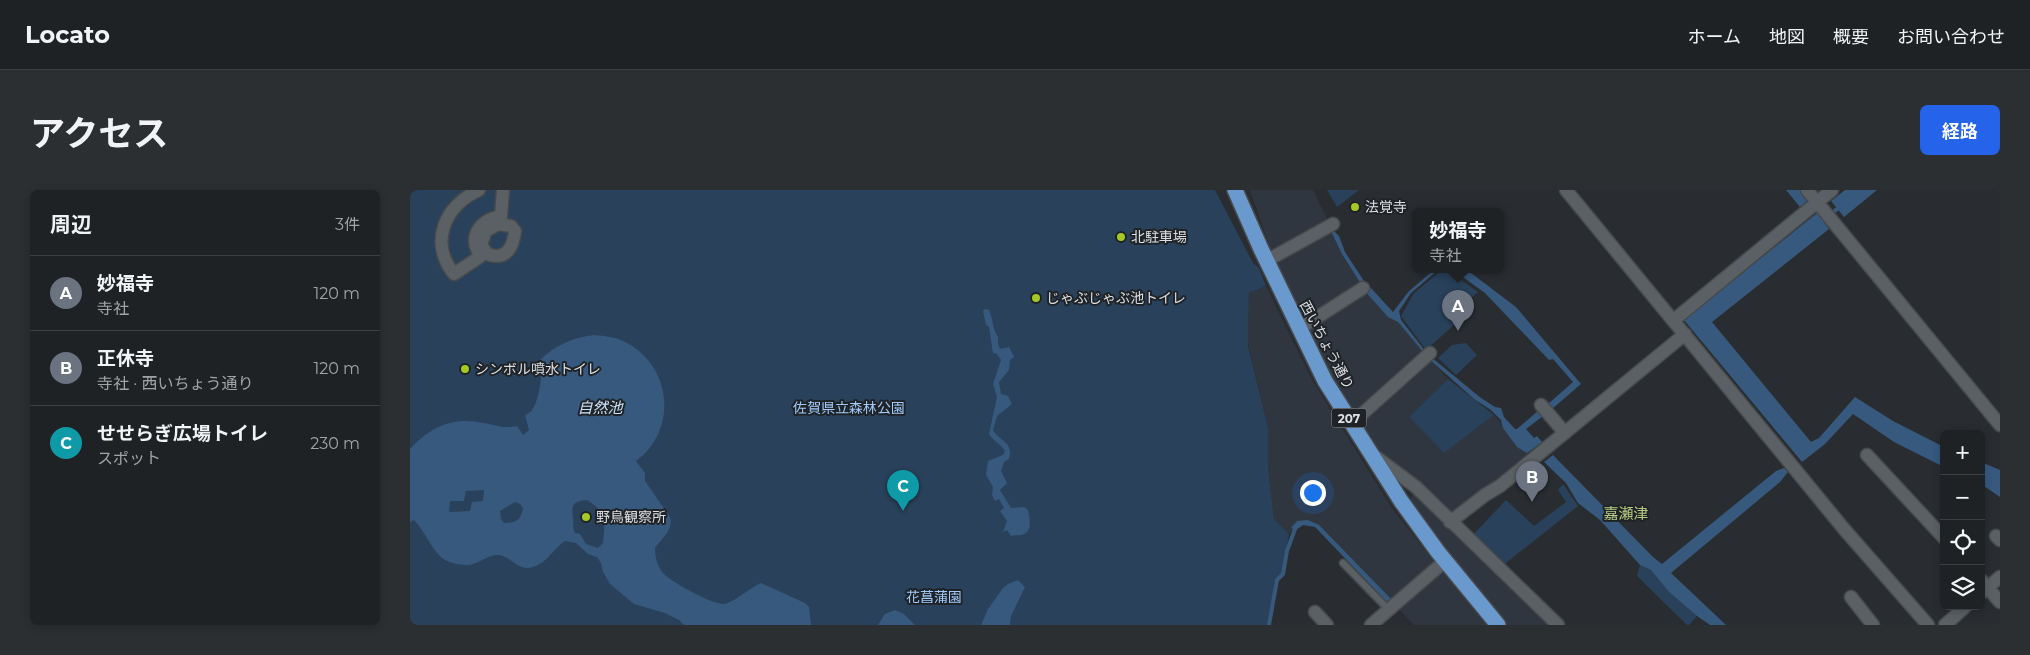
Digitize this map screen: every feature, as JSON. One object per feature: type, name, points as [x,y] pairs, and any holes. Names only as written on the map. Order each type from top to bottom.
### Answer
[{"type":"highway","name":"西いちょう通り","points":[[1235,190],[1266,260],[1325,381],[1401,501],[1445,560],[1498,625]]},
{"type":"street","points":[[479,190],[457,205],[446,221],[443,230],[442,253],[446,265],[454,274],[481,256],[474,242],[476,235],[486,221],[501,216],[502,190]]},
{"type":"street","points":[[1566,190],[1844,529],[1928,625]]},
{"type":"street","points":[[1807,190],[2000,425]]},
{"type":"street","points":[[1674,320],[1825,211],[1832,190]]},
{"type":"street","points":[[1266,260],[1330,225]]},
{"type":"street","points":[[1299,329],[1364,288]]},
{"type":"street","points":[[1450,522],[1484,495],[1500,486],[1685,334]]},
{"type":"street","points":[[1352,423],[1428,355]]},
{"type":"street","points":[[1544,409],[1564,433]]},
{"type":"street","points":[[1372,454],[1416,488],[1558,625]]},
{"type":"street","points":[[1867,455],[1940,534]]},
{"type":"street","points":[[1371,625],[1445,560]]},
{"type":"street","points":[[1985,586],[2000,577]]},
{"type":"street","points":[[1985,589],[2000,602]]},
{"type":"street","points":[[1851,597],[1874,625]]},
{"type":"street","points":[[1945,625],[1962,610]]},
{"type":"street","points":[[1315,612],[1327,625]]},
{"type":"lane","points":[[1343,562],[1388,609]]},
{"type":"shaded area","points":[[1250,190],[1313,190],[1343,252],[1361,280],[1448,379],[1409,417],[1444,452],[1494,415],[1535,461],[1457,524],[1563,625],[1506,625],[1444,549],[1409,499],[1421,487],[1377,449],[1332,378],[1272,253]]},
{"type":"shaded area","points":[[1266,286],[1312,380],[1393,510],[1486,625],[1414,625],[1318,525],[1300,523],[1289,534],[1274,519],[1268,468],[1268,427],[1248,344],[1249,293]]},
{"type":"green space","name":"佐賀県立森林公園","points":[[410,190],[1215,190],[1253,263],[1259,268],[1266,286],[1249,293],[1248,346],[1268,427],[1268,468],[1274,519],[1289,534],[1282,574],[1276,579],[1268,625],[410,625]]},
{"type":"green space","points":[[1327,190],[1359,190],[1337,207]]},
{"type":"green space","points":[[1438,273],[1451,273],[1478,292],[1453,315],[1455,324],[1426,350],[1401,316],[1414,293]]},
{"type":"green space","points":[[1466,343],[1477,355],[1456,375],[1438,358],[1452,345]]},
{"type":"green space","points":[[1448,379],[1494,415],[1444,453],[1409,417]]},
{"type":"green space","points":[[1563,484],[1578,506],[1502,566],[1471,537],[1506,500],[1534,526],[1566,502],[1558,490]]},
{"type":"green space","points":[[1640,565],[1651,570],[1669,592],[1697,616],[1689,625],[1637,576]]},
{"type":"water","points":[[1786,190],[1801,190],[1809,199],[1800,207]]},
{"type":"water","points":[[1845,190],[1877,190],[1844,217],[1831,201]]},
{"type":"water","points":[[1817,213],[1829,229],[1712,322],[1811,442],[1819,438],[1855,397],[1893,421],[1940,445],[1940,465],[1894,442],[1853,414],[1825,444],[1802,462],[1684,320]]},
{"type":"water","points":[[1333,230],[1339,236],[1345,252],[1364,281],[1361,284],[1342,254],[1331,231]]},
{"type":"water","points":[[1430,273],[1434,273],[1411,293],[1399,311],[1401,320],[1426,352],[1424,353],[1398,322],[1388,317],[1364,290],[1370,287],[1393,312],[1409,291]]},
{"type":"water","points":[[1457,273],[1471,273],[1516,307],[1581,384],[1552,409],[1548,404],[1573,382],[1553,359],[1549,360],[1485,293]]},
{"type":"water","points":[[985,309],[989,310],[1000,349],[1009,347],[1014,357],[1010,360],[1009,370],[999,382],[1001,394],[1008,396],[1012,404],[997,416],[993,430],[1010,449],[1009,459],[1004,462],[1001,471],[1007,483],[1000,490],[1011,508],[1024,507],[1028,510],[1029,530],[1021,535],[1011,536],[1007,530],[1003,532],[1007,521],[1000,511],[1004,508],[999,499],[995,501],[992,495],[993,487],[986,475],[988,461],[1003,455],[1005,451],[989,434],[997,397],[993,384],[1001,360],[997,354],[993,353],[989,327],[986,325],[983,311]]},
{"type":"water","name":"自然池","points":[[586,336],[607,336],[627,343],[642,354],[653,367],[661,383],[664,399],[659,433],[650,448],[636,461],[645,473],[645,481],[670,517],[669,530],[655,548],[657,561],[664,574],[692,592],[723,604],[761,583],[805,603],[809,607],[811,625],[684,625],[679,620],[665,613],[634,604],[610,584],[597,557],[588,554],[576,543],[565,541],[538,565],[528,568],[498,555],[470,565],[461,565],[441,557],[418,524],[414,520],[410,522],[410,449],[434,429],[452,422],[472,421],[504,427],[517,426],[523,435],[529,430],[525,415],[532,411],[539,393],[541,372],[539,361],[545,355],[571,340]],"holes":[[[484,490],[483,501],[472,502],[470,511],[449,512],[450,501],[464,501],[466,491]],[[587,500],[594,504],[603,518],[603,543],[598,548],[586,544],[580,534],[574,531],[573,507],[574,504]],[[515,502],[523,508],[519,518],[508,523],[504,523],[501,519],[500,511]]]},
{"type":"water","points":[[1431,357],[1481,398],[1495,407],[1501,408],[1504,417],[1515,429],[1538,411],[1543,416],[1526,429],[1534,438],[1537,436],[1542,442],[1527,453],[1517,447],[1503,428],[1501,420],[1428,358]]},
{"type":"water","points":[[1553,455],[1662,564],[1776,471],[1784,468],[1788,472],[1780,482],[1671,573],[1726,625],[1710,625],[1697,616],[1669,592],[1651,570],[1640,565],[1600,520],[1578,503],[1566,483],[1544,462]]},
{"type":"water","points":[[1985,464],[2000,470],[2000,497],[1985,487]]},
{"type":"water","points":[[1308,520],[1319,525],[1393,601],[1389,604],[1315,527],[1303,525],[1296,530],[1291,528],[1297,521]]},
{"type":"water","points":[[1018,580],[1025,587],[1011,616],[1010,625],[981,625],[988,609],[1003,588]]},
{"type":"water","points":[[895,610],[904,614],[915,625],[878,625],[885,614]]},
{"type":"waterway","points":[[1823,221],[1837,209]]},
{"type":"waterway","points":[[1269,625],[1277,580],[1283,574],[1287,551],[1295,529]]},
{"type":"place","name":"法覚寺","points":[[1355,207]]},
{"type":"place","name":"北駐車場","points":[[1121,237]]},
{"type":"place","name":"じゃぶじゃぶ池トイレ","points":[[1036,298]]},
{"type":"place","name":"妙福寺","points":[[1458,331]]},
{"type":"place","name":"シンボル噴水トイレ","points":[[465,369]]},
{"type":"place","name":"正休寺","points":[[1532,502]]},
{"type":"place","name":"せせらぎ広場トイレ","points":[[903,511]]},
{"type":"place","name":"野鳥観察所","points":[[586,517]]},
{"type":"district","name":"嘉瀬津","points":[[1626,513]]},
{"type":"park label","name":"花菖蒲園","points":[[934,597]]}]
